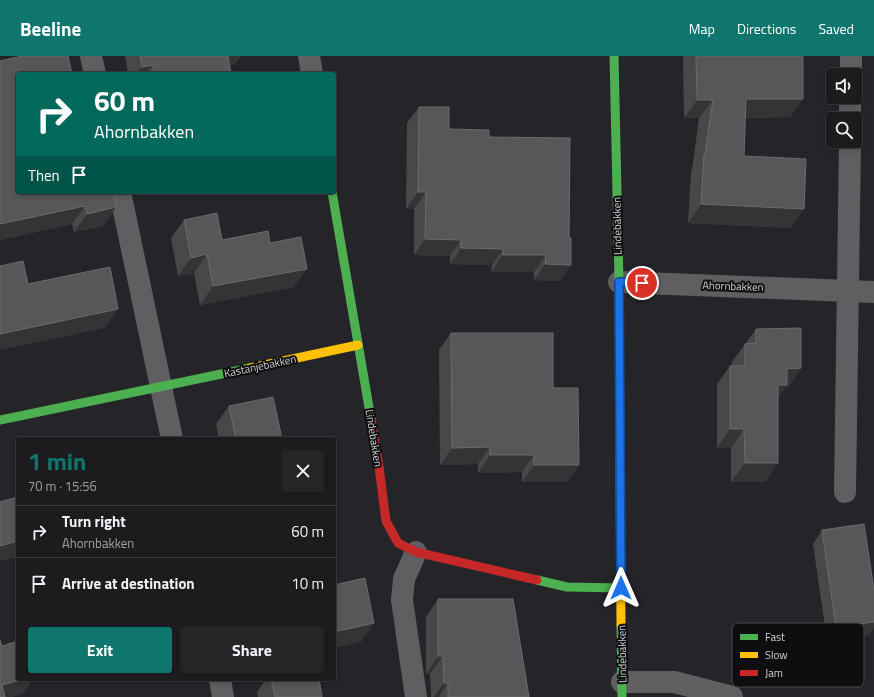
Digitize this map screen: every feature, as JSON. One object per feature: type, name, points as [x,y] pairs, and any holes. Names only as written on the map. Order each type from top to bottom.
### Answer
[{"type":"street","points":[[91,56],[95,72]]},
{"type":"street","points":[[309,56],[312,72]]},
{"type":"street","name":"Lindebakken","points":[[614,56],[619,282],[622,690]]},
{"type":"street","points":[[851,56],[851,68]]},
{"type":"street","points":[[845,492],[850,148]]},
{"type":"street","points":[[120,194],[172,437]]},
{"type":"street","name":"Lindebakken","points":[[332,194],[379,467],[386,521],[398,543],[416,552],[567,587],[621,588]]},
{"type":"street","name":"Ahornbakken","points":[[619,282],[874,292]]},
{"type":"street","name":"Kastanjebakken","points":[[0,420],[358,345]]},
{"type":"street","points":[[416,552],[404,580],[402,600],[416,697]]},
{"type":"street","points":[[220,681],[223,697]]},
{"type":"street","points":[[622,690],[674,682],[732,697]]},
{"type":"building","points":[[22,56],[68,56],[72,72],[16,72],[16,194],[113,194],[116,207],[87,214],[85,206],[0,224],[0,61]]},
{"type":"building","points":[[140,56],[228,56],[231,72],[154,72],[153,65],[142,67]]},
{"type":"building","points":[[696,56],[803,56],[803,99],[746,99],[744,156],[806,159],[804,209],[701,204],[704,154],[713,100],[697,100]]},
{"type":"building","points":[[419,107],[449,107],[449,129],[489,130],[489,137],[570,138],[569,238],[571,238],[571,265],[545,264],[546,255],[503,255],[503,249],[461,248],[461,240],[425,239],[426,192],[418,192]]},
{"type":"building","points":[[217,213],[222,240],[268,231],[270,243],[301,237],[307,269],[213,286],[207,254],[191,258],[184,220]]},
{"type":"building","points":[[23,261],[28,284],[110,267],[118,309],[0,334],[0,266]]},
{"type":"building","points":[[801,328],[801,368],[787,369],[787,385],[778,385],[778,463],[745,463],[744,429],[730,429],[730,366],[745,366],[745,344],[756,343],[756,329]]},
{"type":"building","points":[[451,333],[553,333],[553,388],[578,388],[579,465],[534,465],[534,455],[490,455],[490,447],[452,448]]},
{"type":"building","points":[[273,397],[282,437],[236,437],[229,406]]},
{"type":"building","points":[[16,498],[16,542],[0,546],[0,502]]},
{"type":"building","points":[[864,524],[874,590],[874,622],[835,623],[822,530]]},
{"type":"building","points":[[365,578],[374,623],[336,632],[336,585]]},
{"type":"building","points":[[438,599],[513,599],[529,697],[448,697],[448,683],[444,683],[443,656],[438,656]]},
{"type":"building","points":[[0,640],[2,646],[16,642],[17,681],[2,685],[5,697],[0,697]]},
{"type":"building","points":[[271,681],[319,681],[322,697],[275,697]]},
{"type":"traffic: fast","points":[[614,56],[619,282],[620,458]]},
{"type":"traffic: fast","points":[[332,194],[371,419]]},
{"type":"traffic: fast","points":[[0,420],[250,368]]},
{"type":"traffic: fast","points":[[537,580],[567,587],[621,588]]},
{"type":"traffic: fast","points":[[621,625],[622,697]]},
{"type":"traffic: slow","points":[[250,368],[358,345]]},
{"type":"traffic: slow","points":[[620,458],[621,625]]},
{"type":"traffic: jam","points":[[371,419],[386,521],[398,543],[416,552],[537,580]]},
{"type":"route","points":[[621,588],[619,282],[642,283]]}]
